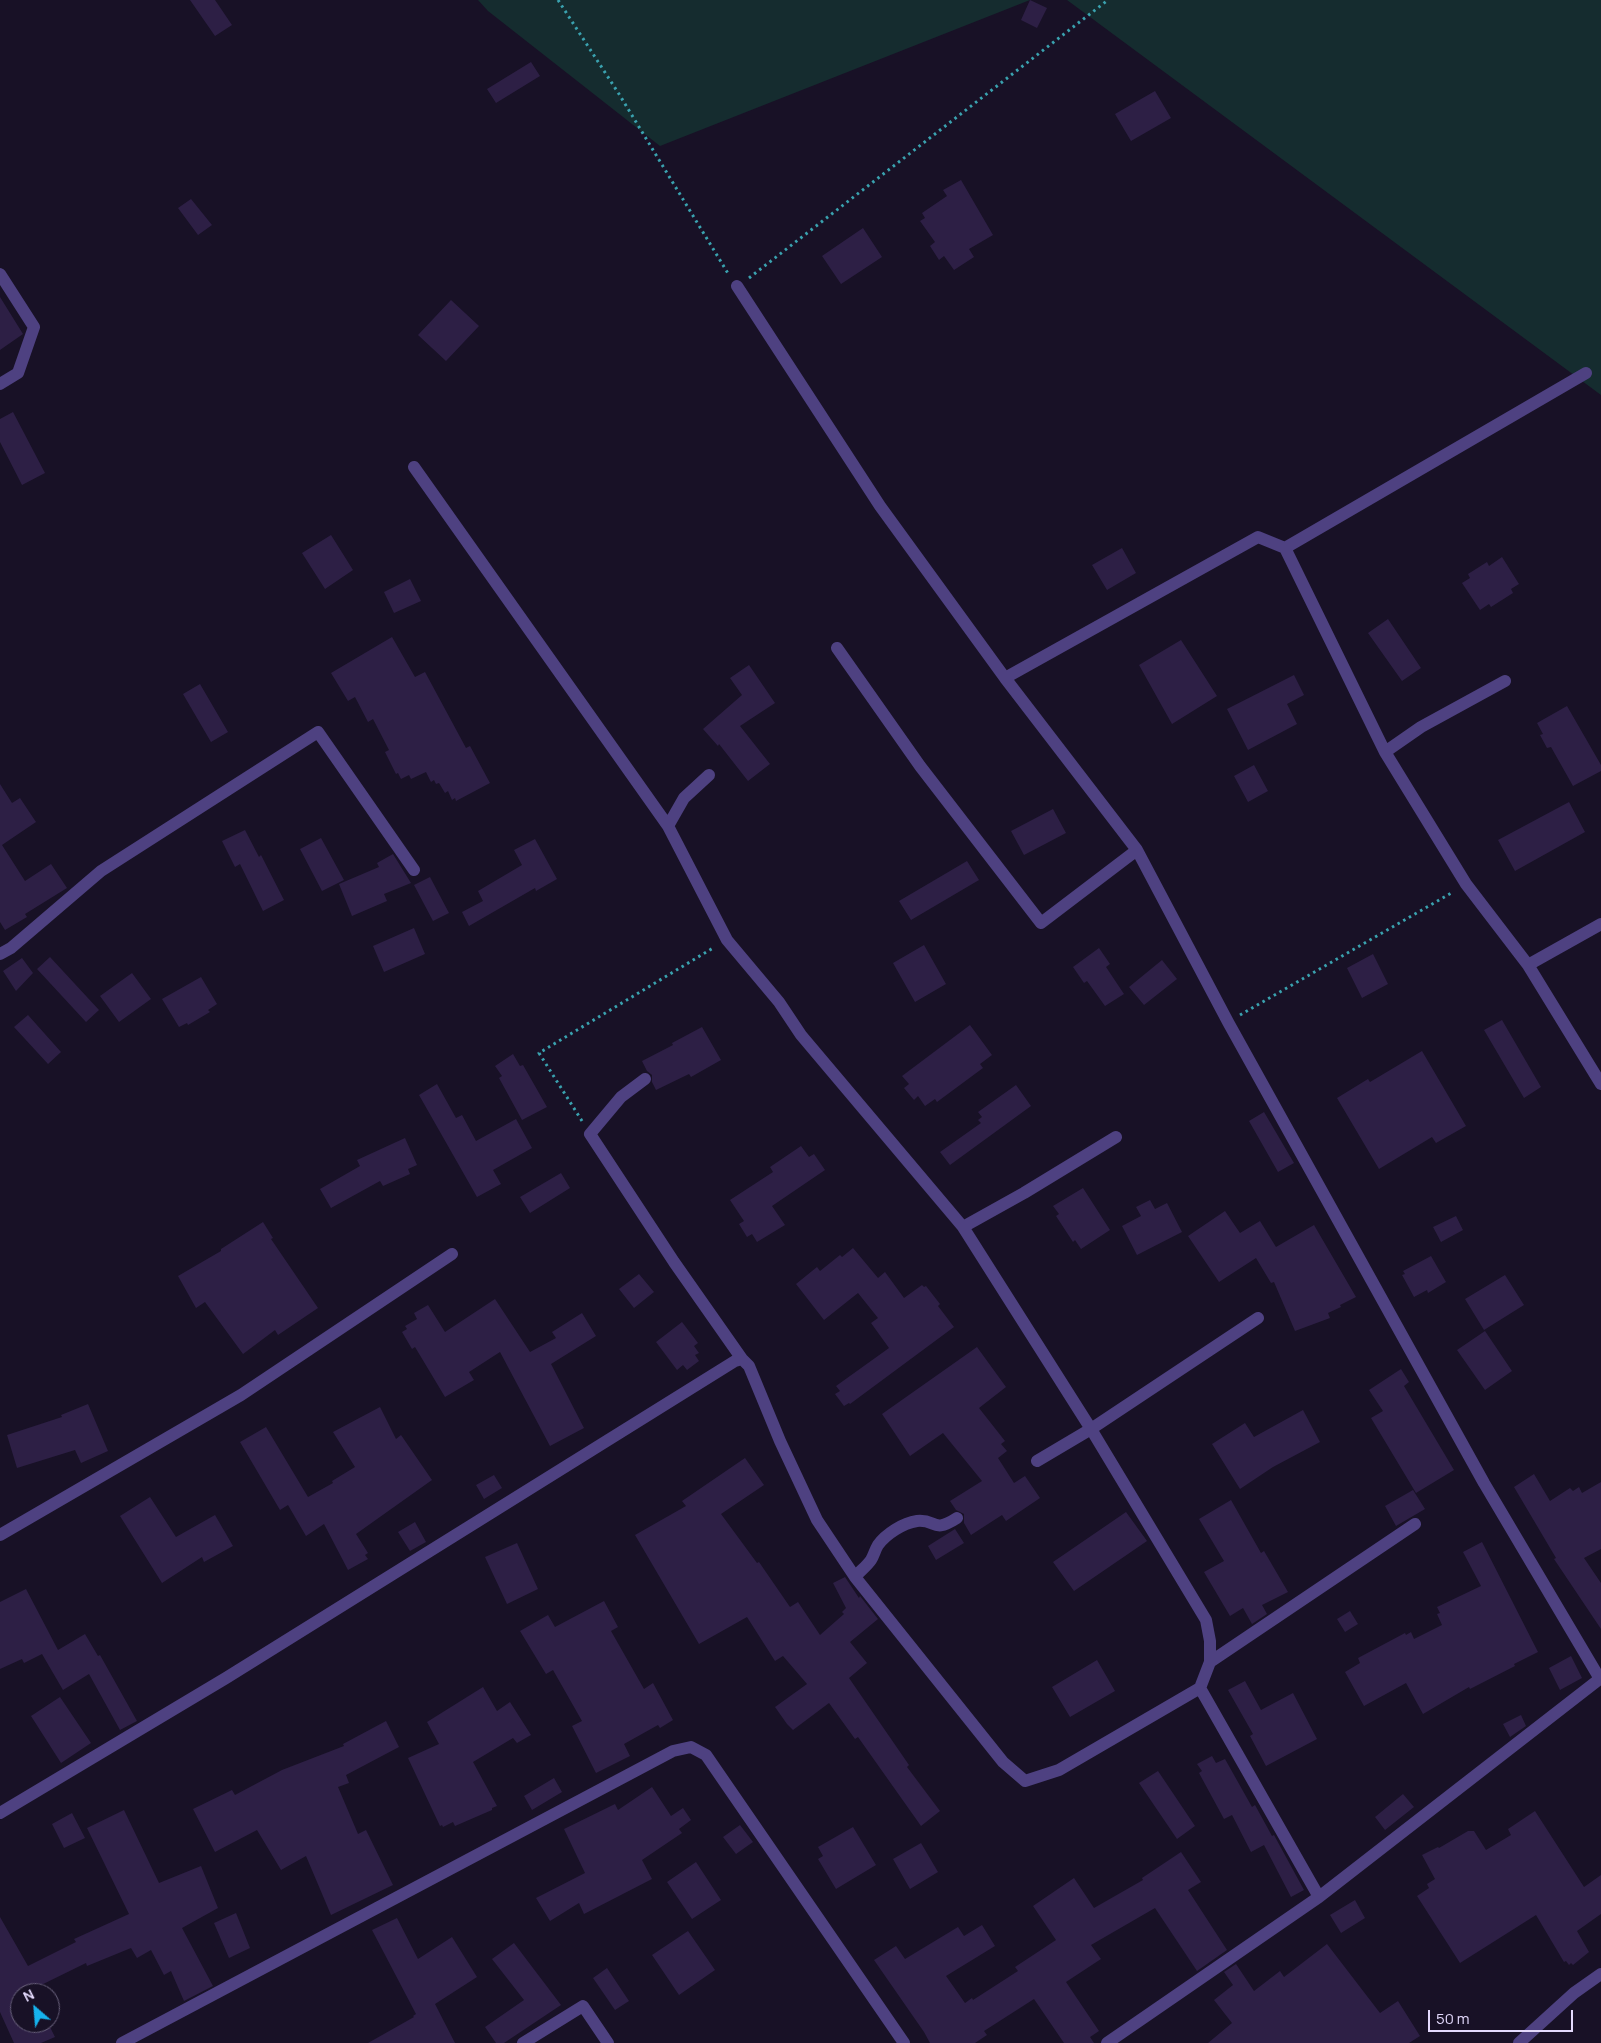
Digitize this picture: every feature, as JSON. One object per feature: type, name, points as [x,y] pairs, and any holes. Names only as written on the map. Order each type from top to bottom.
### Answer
[{"type":"street","points":[[0,274],[34,327],[18,373],[0,384]]},
{"type":"street","points":[[737,286],[880,506],[1005,678],[1137,850],[1228,1022],[1479,1474],[1600,1678],[1319,1896],[1107,2043]]},
{"type":"street","points":[[1285,548],[1586,373]]},
{"type":"street","points":[[414,467],[668,826],[727,940],[779,1002],[801,1035],[963,1227],[1091,1429],[1206,1620],[1210,1642],[1210,1662],[1200,1688],[1059,1770],[1025,1781],[1003,1762],[855,1577],[817,1520],[780,1441],[749,1366],[674,1262],[590,1134],[621,1097],[645,1079]]},
{"type":"street","points":[[1005,678],[1258,537],[1285,548],[1385,752],[1466,884],[1528,965],[1601,1084]]},
{"type":"street","points":[[837,648],[920,766],[1042,923],[1137,850]]},
{"type":"street","points":[[1385,752],[1421,726],[1505,681]]},
{"type":"street","points":[[0,954],[11,948],[100,871],[318,732],[414,870]]},
{"type":"street","points":[[668,826],[684,798],[709,775]]},
{"type":"street","points":[[1528,965],[1601,924]]},
{"type":"street","points":[[963,1227],[1024,1193],[1116,1137]]},
{"type":"street","points":[[0,1535],[241,1395],[452,1254]]},
{"type":"street","points":[[1037,1461],[1091,1429],[1258,1318]]},
{"type":"street","points":[[0,1813],[226,1678],[718,1371],[742,1358]]},
{"type":"street","points":[[855,1577],[871,1560],[877,1547],[886,1536],[900,1527],[916,1521],[936,1526],[945,1526],[957,1518]]},
{"type":"street","points":[[1210,1662],[1415,1524]]},
{"type":"street","points":[[1200,1688],[1319,1896]]},
{"type":"street","points":[[122,2043],[673,1751],[691,1746],[706,1755],[904,2043]]},
{"type":"street","points":[[1519,2043],[1574,1993],[1601,1974]]},
{"type":"street","points":[[523,2043],[583,2006],[608,2043]]},
{"type":"path","points":[[558,0],[619,94],[737,286],[1108,0]]},
{"type":"path","points":[[1228,1022],[1466,884]]},
{"type":"path","points":[[590,1134],[539,1053],[727,940]]},
{"type":"green space","points":[[478,0],[1030,0],[660,146],[488,11]]},
{"type":"green space","points":[[1067,0],[1601,0],[1601,395]]},
{"type":"building","points":[[190,0],[215,0],[232,25],[215,36]]},
{"type":"building","points":[[1030,0],[1047,8],[1037,28],[1021,20]]},
{"type":"building","points":[[531,62],[540,76],[496,103],[487,89]]},
{"type":"building","points":[[1155,91],[1171,118],[1131,141],[1115,114]]},
{"type":"building","points":[[961,180],[993,235],[969,249],[974,257],[954,270],[944,256],[939,260],[930,246],[935,242],[920,221],[925,218],[922,213],[947,196],[943,190]]},
{"type":"building","points":[[191,199],[212,225],[198,235],[178,208]]},
{"type":"building","points":[[863,228],[882,257],[841,284],[822,256]]},
{"type":"building","points":[[0,297],[23,334],[0,350]]},
{"type":"building","points":[[451,300],[479,326],[446,361],[418,335]]},
{"type":"building","points":[[13,412],[45,473],[22,485],[0,442],[0,419]]},
{"type":"building","points":[[331,535],[353,570],[325,589],[302,553]]},
{"type":"building","points":[[1122,548],[1136,573],[1107,590],[1092,565]]},
{"type":"building","points":[[1502,557],[1519,584],[1511,589],[1513,593],[1491,607],[1489,604],[1480,610],[1462,583],[1470,578],[1468,574],[1487,562],[1489,566]]},
{"type":"building","points":[[410,579],[421,601],[394,613],[384,592]]},
{"type":"building","points":[[1388,619],[1421,668],[1402,681],[1368,633]]},
{"type":"building","points":[[392,637],[415,677],[425,672],[466,748],[470,746],[490,783],[456,801],[455,798],[452,800],[448,791],[445,793],[439,783],[436,784],[434,780],[431,782],[426,772],[411,779],[409,775],[401,779],[398,773],[396,774],[385,752],[389,750],[373,719],[368,722],[355,697],[348,701],[331,673]]},
{"type":"building","points":[[1181,640],[1217,696],[1172,724],[1139,665]]},
{"type":"building","points":[[749,665],[775,703],[740,726],[770,764],[748,781],[719,744],[718,746],[703,729],[742,695],[730,678]]},
{"type":"building","points":[[1294,675],[1304,695],[1287,704],[1297,724],[1248,750],[1227,709]]},
{"type":"building","points":[[200,684],[228,732],[211,742],[183,694]]},
{"type":"building","points":[[1567,706],[1601,765],[1601,771],[1573,786],[1551,747],[1547,748],[1540,735],[1543,734],[1537,723]]},
{"type":"building","points":[[1254,765],[1268,791],[1248,802],[1234,776]]},
{"type":"building","points":[[0,784],[12,803],[20,798],[36,822],[2,845],[25,881],[51,864],[67,888],[25,914],[27,917],[5,930],[0,922]]},
{"type":"building","points":[[1569,802],[1585,832],[1515,871],[1498,840]]},
{"type":"building","points":[[1053,809],[1066,833],[1024,855],[1011,831]]},
{"type":"building","points":[[245,830],[259,857],[261,855],[284,900],[263,911],[240,864],[235,867],[222,841]]},
{"type":"building","points":[[321,838],[344,880],[322,891],[300,849]]},
{"type":"building","points":[[535,839],[557,879],[536,891],[535,888],[469,926],[462,912],[483,901],[478,891],[522,865],[514,850]]},
{"type":"building","points":[[393,854],[411,883],[384,894],[387,901],[352,916],[339,884],[379,867],[377,863]]},
{"type":"building","points":[[967,861],[979,880],[911,920],[899,901]]},
{"type":"building","points":[[430,877],[449,913],[433,921],[414,885]]},
{"type":"building","points":[[414,928],[425,954],[384,972],[373,946]]},
{"type":"building","points":[[924,945],[946,984],[915,1002],[893,963]]},
{"type":"building","points":[[1099,948],[1110,964],[1106,967],[1124,994],[1105,1006],[1087,981],[1084,983],[1073,967]]},
{"type":"building","points":[[1373,954],[1388,984],[1362,998],[1347,968]]},
{"type":"building","points":[[50,957],[99,1010],[86,1022],[37,969]]},
{"type":"building","points":[[22,958],[33,973],[16,991],[3,971]]},
{"type":"building","points":[[1162,960],[1177,979],[1144,1005],[1129,987]]},
{"type":"building","points":[[132,973],[151,999],[119,1022],[100,996]]},
{"type":"building","points":[[201,977],[217,1004],[208,1010],[210,1012],[188,1025],[187,1023],[179,1027],[162,999]]},
{"type":"building","points":[[28,1015],[61,1052],[48,1064],[14,1027]]},
{"type":"building","points":[[1502,1020],[1541,1087],[1524,1098],[1484,1030]]},
{"type":"building","points":[[970,1025],[992,1055],[980,1064],[983,1068],[937,1102],[935,1099],[925,1106],[918,1096],[914,1100],[904,1088],[909,1084],[902,1076]]},
{"type":"building","points":[[702,1027],[721,1060],[691,1077],[689,1074],[656,1090],[652,1082],[652,1075],[647,1071],[642,1061]]},
{"type":"building","points":[[1422,1051],[1466,1126],[1436,1143],[1432,1137],[1379,1169],[1337,1098],[1368,1079],[1370,1082]]},
{"type":"building","points":[[513,1054],[520,1066],[523,1065],[547,1107],[522,1120],[499,1078],[502,1076],[495,1066]]},
{"type":"building","points":[[437,1084],[456,1118],[462,1115],[476,1141],[516,1119],[532,1148],[493,1170],[501,1184],[477,1197],[419,1095]]},
{"type":"building","points":[[1016,1085],[1031,1106],[950,1165],[940,1152],[981,1123],[978,1120],[982,1117],[978,1112]]},
{"type":"building","points":[[1264,1112],[1294,1163],[1278,1172],[1249,1121]]},
{"type":"building","points":[[405,1138],[417,1165],[408,1169],[410,1174],[383,1186],[380,1181],[331,1208],[320,1189],[360,1166],[357,1160]]},
{"type":"building","points":[[801,1146],[809,1157],[814,1154],[825,1170],[772,1206],[785,1225],[757,1242],[752,1234],[747,1237],[739,1224],[744,1221],[730,1200],[773,1172],[770,1167]]},
{"type":"building","points":[[561,1173],[570,1188],[530,1213],[520,1197]]},
{"type":"building","points":[[1083,1188],[1110,1230],[1081,1249],[1075,1240],[1073,1242],[1056,1216],[1059,1214],[1053,1206]]},
{"type":"building","points":[[1150,1200],[1155,1209],[1167,1203],[1182,1232],[1137,1255],[1122,1226],[1141,1216],[1136,1207]]},
{"type":"building","points":[[1225,1211],[1240,1233],[1260,1221],[1276,1247],[1314,1225],[1356,1297],[1328,1313],[1330,1318],[1295,1331],[1274,1282],[1271,1283],[1256,1258],[1219,1282],[1188,1236]]},
{"type":"building","points":[[1456,1216],[1463,1230],[1441,1242],[1433,1227]]},
{"type":"building","points":[[263,1222],[273,1238],[271,1239],[318,1308],[278,1335],[275,1330],[243,1354],[205,1302],[196,1308],[178,1276],[221,1251],[221,1249]]},
{"type":"building","points":[[853,1248],[878,1278],[885,1272],[904,1298],[922,1285],[926,1286],[954,1327],[850,1404],[844,1406],[835,1394],[840,1391],[836,1386],[889,1348],[871,1323],[878,1318],[858,1293],[824,1320],[796,1284],[817,1267],[820,1271],[840,1255],[842,1257]]},
{"type":"building","points":[[1431,1256],[1446,1282],[1428,1293],[1427,1290],[1414,1297],[1402,1275],[1405,1274],[1403,1271]]},
{"type":"building","points":[[639,1274],[654,1292],[634,1308],[619,1289]]},
{"type":"building","points":[[1505,1275],[1524,1305],[1484,1330],[1465,1299]]},
{"type":"building","points":[[495,1299],[530,1352],[556,1338],[552,1332],[582,1313],[596,1336],[551,1364],[584,1428],[550,1446],[500,1352],[469,1372],[474,1380],[445,1397],[415,1347],[412,1349],[402,1332],[407,1329],[405,1326],[417,1319],[414,1313],[428,1305],[445,1332]]},
{"type":"building","points":[[682,1322],[698,1343],[694,1346],[699,1353],[695,1355],[699,1361],[687,1370],[683,1365],[677,1370],[656,1342]]},
{"type":"building","points":[[1485,1331],[1512,1371],[1485,1390],[1457,1350]]},
{"type":"building","points":[[977,1347],[1006,1387],[979,1408],[1005,1441],[1001,1444],[1007,1451],[998,1458],[1014,1483],[1025,1476],[1040,1498],[1006,1521],[1002,1515],[971,1535],[964,1523],[964,1514],[956,1510],[950,1501],[982,1481],[943,1433],[910,1456],[882,1414]]},
{"type":"building","points":[[1401,1369],[1409,1382],[1404,1386],[1454,1470],[1416,1493],[1371,1418],[1383,1411],[1369,1390]]},
{"type":"building","points":[[88,1404],[108,1451],[81,1463],[75,1450],[17,1468],[7,1435],[62,1417],[61,1415]]},
{"type":"building","points":[[380,1407],[396,1439],[401,1435],[432,1480],[356,1534],[368,1553],[365,1555],[368,1559],[348,1570],[324,1524],[306,1536],[288,1505],[280,1510],[240,1442],[266,1427],[308,1497],[333,1483],[332,1481],[355,1467],[333,1432]]},
{"type":"building","points":[[1303,1410],[1320,1442],[1273,1467],[1240,1489],[1212,1444],[1245,1423],[1254,1437]]},
{"type":"building","points":[[745,1458],[764,1485],[721,1514],[757,1563],[759,1562],[790,1607],[798,1602],[820,1635],[844,1614],[842,1612],[846,1608],[833,1583],[845,1577],[859,1598],[860,1596],[878,1619],[850,1642],[867,1663],[849,1678],[909,1765],[907,1767],[940,1811],[921,1826],[858,1737],[855,1739],[829,1703],[793,1730],[787,1724],[775,1707],[807,1684],[783,1656],[775,1661],[747,1617],[699,1644],[635,1535],[686,1506],[682,1501]]},
{"type":"building","points":[[1534,1474],[1550,1501],[1570,1488],[1573,1491],[1579,1487],[1582,1493],[1601,1482],[1601,1549],[1584,1558],[1601,1583],[1601,1629],[1554,1559],[1556,1558],[1514,1487]]},
{"type":"building","points":[[494,1475],[502,1488],[484,1499],[476,1485]]},
{"type":"building","points":[[1413,1490],[1425,1509],[1396,1526],[1385,1506]]},
{"type":"building","points":[[150,1497],[176,1537],[215,1515],[233,1546],[204,1562],[202,1557],[162,1583],[120,1516]]},
{"type":"building","points":[[1231,1500],[1261,1553],[1264,1551],[1288,1592],[1262,1605],[1267,1614],[1252,1624],[1243,1608],[1230,1616],[1204,1572],[1224,1561],[1199,1519]]},
{"type":"building","points":[[1126,1512],[1147,1541],[1074,1591],[1053,1562]]},
{"type":"building","points":[[415,1522],[426,1542],[410,1551],[398,1532]]},
{"type":"building","points":[[955,1529],[964,1543],[936,1560],[928,1546]]},
{"type":"building","points":[[1482,1542],[1538,1652],[1470,1689],[1469,1687],[1423,1714],[1406,1683],[1364,1706],[1345,1672],[1360,1663],[1358,1658],[1405,1633],[1406,1635],[1411,1632],[1414,1639],[1442,1625],[1437,1614],[1440,1613],[1437,1607],[1481,1586],[1463,1552]]},
{"type":"building","points":[[517,1543],[538,1589],[507,1604],[485,1557]]},
{"type":"building","points":[[26,1589],[58,1650],[85,1634],[98,1656],[100,1655],[137,1721],[120,1730],[89,1674],[63,1690],[42,1654],[24,1663],[22,1659],[0,1669],[0,1602]]},
{"type":"building","points":[[604,1601],[618,1627],[611,1631],[644,1689],[653,1683],[673,1720],[660,1728],[658,1725],[624,1744],[630,1756],[596,1773],[572,1726],[582,1721],[553,1670],[546,1674],[520,1631],[548,1615],[555,1627]]},
{"type":"building","points":[[1350,1611],[1358,1624],[1345,1632],[1337,1619]]},
{"type":"building","points":[[1571,1656],[1582,1678],[1560,1690],[1549,1668]]},
{"type":"building","points":[[1097,1660],[1115,1691],[1070,1717],[1052,1687]]},
{"type":"building","points":[[1245,1681],[1261,1710],[1293,1693],[1317,1739],[1266,1766],[1250,1736],[1253,1734],[1228,1690]]},
{"type":"building","points":[[483,1687],[497,1711],[510,1702],[531,1735],[517,1743],[513,1738],[473,1762],[497,1806],[455,1826],[453,1822],[443,1827],[442,1825],[440,1826],[408,1758],[439,1744],[427,1722]]},
{"type":"building","points":[[60,1697],[91,1743],[61,1763],[31,1716]]},
{"type":"building","points":[[1521,1715],[1526,1726],[1510,1737],[1503,1724]]},
{"type":"building","points":[[386,1721],[399,1747],[346,1775],[349,1783],[338,1787],[358,1834],[366,1830],[393,1885],[331,1915],[306,1856],[281,1870],[257,1830],[215,1852],[193,1809],[232,1790],[235,1795],[282,1770],[344,1746],[343,1744]]},
{"type":"building","points":[[1212,1756],[1216,1763],[1225,1759],[1252,1807],[1255,1805],[1272,1836],[1274,1835],[1304,1890],[1291,1897],[1264,1845],[1251,1852],[1232,1815],[1224,1819],[1199,1773],[1202,1771],[1197,1764]]},
{"type":"building","points":[[1158,1771],[1195,1826],[1177,1839],[1139,1783]]},
{"type":"building","points":[[554,1778],[562,1792],[532,1810],[524,1796]]},
{"type":"building","points":[[652,1787],[671,1816],[683,1808],[691,1820],[679,1829],[682,1833],[642,1860],[652,1879],[584,1914],[579,1903],[550,1921],[536,1898],[585,1873],[564,1829],[615,1804],[618,1810]]},
{"type":"building","points":[[1403,1794],[1414,1807],[1385,1830],[1375,1817]]},
{"type":"building","points":[[124,1810],[159,1883],[201,1866],[218,1908],[182,1928],[213,1986],[184,2001],[171,1971],[164,1975],[151,1950],[137,1958],[131,1948],[87,1966],[86,1963],[45,1983],[10,1983],[10,2033],[53,2033],[55,2037],[41,2043],[14,2043],[0,2012],[0,1917],[28,1966],[76,1942],[74,1939],[129,1914],[87,1828]]},
{"type":"building","points":[[1535,1811],[1584,1887],[1601,1875],[1601,1914],[1577,1931],[1589,1952],[1573,1965],[1571,1963],[1569,1965],[1566,1961],[1564,1962],[1536,1915],[1460,1963],[1417,1896],[1429,1888],[1427,1884],[1435,1879],[1422,1855],[1439,1848],[1468,1831],[1474,1831],[1486,1850],[1511,1835],[1508,1829]]},
{"type":"building","points":[[72,1813],[85,1838],[64,1848],[52,1824]]},
{"type":"building","points":[[740,1825],[753,1842],[736,1854],[723,1837]]},
{"type":"building","points":[[853,1827],[876,1865],[836,1889],[818,1859],[823,1856],[818,1847]]},
{"type":"building","points":[[921,1843],[938,1872],[910,1889],[893,1859]]},
{"type":"building","points":[[1181,1852],[1201,1882],[1188,1890],[1227,1950],[1197,1971],[1155,1908],[1091,1945],[1101,1959],[1066,1982],[1099,2031],[1090,2037],[1094,2043],[1064,2043],[1034,1999],[984,2031],[987,2035],[975,2043],[930,2043],[874,1960],[896,1946],[905,1959],[958,1927],[964,1936],[982,1925],[995,1946],[946,1976],[965,2003],[972,1998],[973,2000],[1018,1971],[1015,1967],[1056,1940],[1033,1906],[1074,1878],[1094,1908],[1143,1880],[1142,1878]]},
{"type":"building","points":[[696,1862],[721,1900],[692,1919],[667,1882]]},
{"type":"building","points":[[1355,1900],[1365,1918],[1341,1933],[1330,1915]]},
{"type":"building","points":[[236,1913],[250,1948],[229,1958],[214,1923]]},
{"type":"building","points":[[397,1918],[418,1959],[452,1937],[477,1977],[435,2004],[455,2043],[368,2043],[414,2017],[416,2014],[372,1930]]},
{"type":"building","points":[[688,1931],[715,1970],[679,1995],[652,1955]]},
{"type":"building","points":[[514,1943],[561,2005],[504,2043],[496,2043],[485,2027],[524,2000],[492,1959]]},
{"type":"building","points":[[1327,1944],[1380,2013],[1398,2001],[1420,2036],[1409,2043],[1208,2043],[1232,2023],[1214,2000],[1233,1985],[1224,1972],[1236,1964],[1254,1991],[1280,1971],[1284,1977]]},
{"type":"building","points":[[607,1968],[629,2001],[615,2010],[593,1978]]}]
